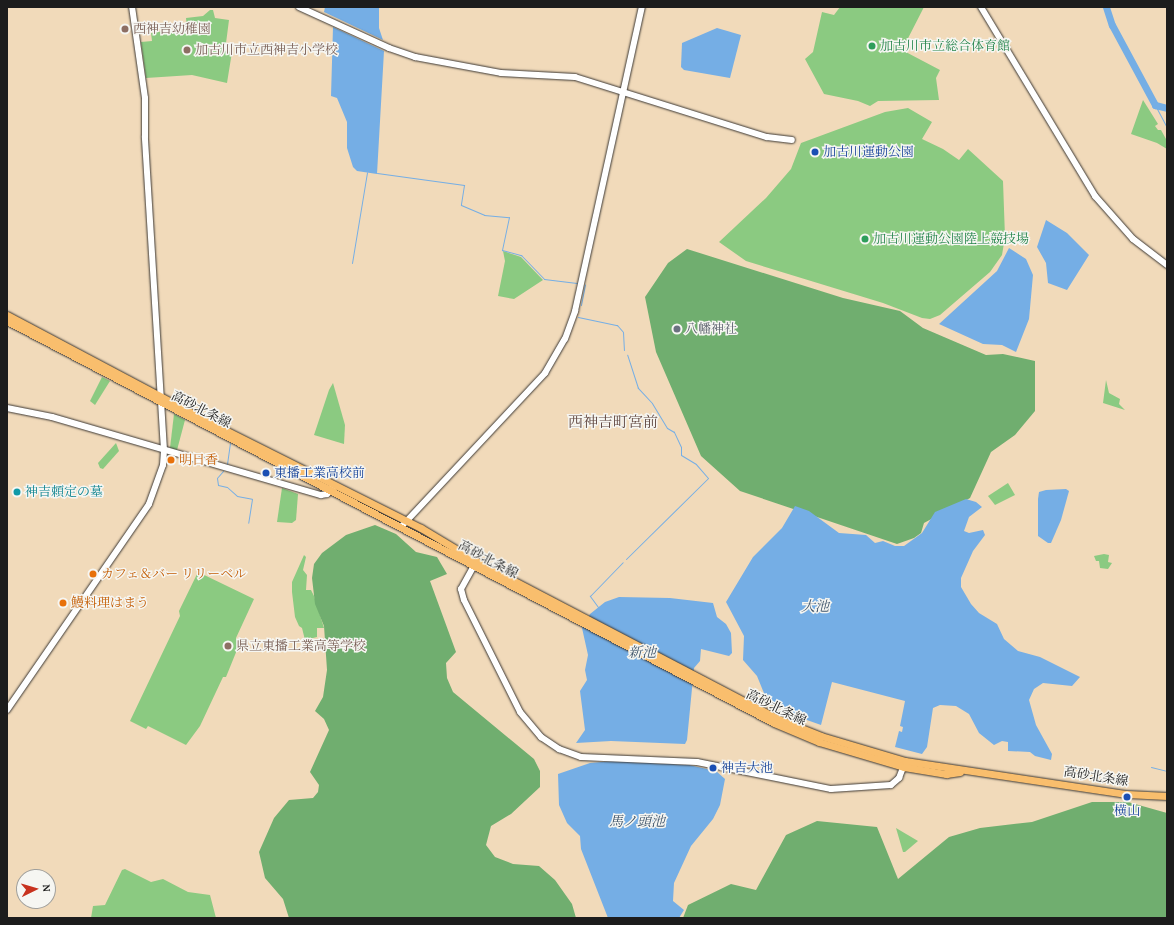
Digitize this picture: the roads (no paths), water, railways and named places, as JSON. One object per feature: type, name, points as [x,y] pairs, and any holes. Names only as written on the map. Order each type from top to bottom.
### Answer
[{"type":"main road","name":"高砂北条線","points":[[7,315],[161,398],[404,524],[475,564],[699,681],[776,718],[821,736],[905,764],[946,774],[974,770],[1127,794],[1167,796]]},
{"type":"main road","name":"高砂北条線","points":[[7,321],[161,398]]},
{"type":"street","points":[[7,710],[149,504],[161,473],[164,450],[145,137],[145,91],[132,7]]},
{"type":"street","points":[[299,7],[389,48],[415,57],[501,72],[575,77],[767,137],[792,140]]},
{"type":"street","points":[[404,524],[545,373],[566,339],[574,312],[642,7]]},
{"type":"street","points":[[981,7],[1095,196],[1132,239],[1167,265]]},
{"type":"street","points":[[7,408],[45,415],[321,495],[327,494],[332,488]]},
{"type":"street","points":[[475,564],[461,589],[464,600],[520,712],[541,738],[559,749],[581,757],[697,762],[831,789],[891,785],[896,782],[905,764]]},
{"type":"water","points":[[325,7],[379,7],[379,28],[383,40],[324,12]]},
{"type":"water","points":[[333,27],[384,51],[377,174],[357,171],[353,167],[347,148],[347,122],[337,98],[331,96]]},
{"type":"water","points":[[717,28],[741,35],[730,78],[684,70],[681,67],[682,43]]},
{"type":"water","points":[[1046,220],[1067,233],[1089,255],[1067,290],[1048,283],[1046,263],[1037,247]]},
{"type":"water","points":[[1009,248],[1026,259],[1033,275],[1029,319],[1016,352],[1002,345],[983,344],[939,324],[997,271]]},
{"type":"water","points":[[1066,489],[1069,491],[1061,520],[1051,543],[1048,543],[1038,536],[1039,492],[1046,490]]},
{"type":"water","name":"大池","points":[[966,499],[976,502],[982,507],[969,517],[964,531],[969,533],[983,530],[985,535],[973,551],[961,578],[961,587],[971,604],[979,613],[997,624],[1004,639],[1018,651],[1040,657],[1080,677],[1072,686],[1043,683],[1034,689],[1029,700],[1036,725],[1052,754],[1051,760],[1035,756],[1030,752],[1008,751],[1008,742],[1002,741],[994,745],[979,733],[969,714],[956,706],[940,705],[933,708],[927,747],[922,754],[895,747],[899,731],[902,732],[903,727],[900,726],[905,701],[832,682],[821,725],[787,713],[788,711],[768,703],[757,676],[743,660],[744,636],[726,602],[753,557],[782,528],[795,506],[809,511],[839,533],[866,535],[875,543],[883,541],[895,546],[904,546],[922,533],[935,512]]},
{"type":"water","name":"新池","points":[[619,597],[670,598],[713,603],[717,617],[726,624],[731,633],[732,653],[729,656],[701,649],[700,661],[694,668],[687,740],[685,744],[611,741],[576,743],[585,730],[580,691],[587,680],[585,670],[588,655],[582,628],[590,614],[605,602]]},
{"type":"water","name":"馬ノ頭池","points":[[613,761],[689,765],[716,771],[725,779],[720,805],[713,819],[691,846],[674,883],[673,901],[684,910],[679,918],[608,918],[581,849],[580,836],[567,823],[559,805],[558,774],[590,763]]},
{"type":"waterway","points":[[1106,7],[1112,25],[1155,105],[1167,108]]},
{"type":"waterway","points":[[1155,105],[1167,128]]},
{"type":"waterway","points":[[352,263],[367,172]]},
{"type":"waterway","points":[[377,173],[464,185],[461,205],[484,215],[509,217],[502,250],[521,255],[544,279],[577,283]]},
{"type":"waterway","points":[[581,305],[585,284]]},
{"type":"waterway","points":[[578,317],[617,325],[623,332],[624,350]]},
{"type":"waterway","points":[[626,559],[708,478],[696,464],[681,455],[681,447],[674,432],[667,428],[652,403],[638,388],[627,355]]},
{"type":"waterway","points":[[227,464],[230,443]]},
{"type":"waterway","points":[[223,471],[217,478],[218,485],[227,487],[237,496],[252,499],[248,523]]},
{"type":"waterway","points":[[598,607],[590,596],[623,562]]},
{"type":"waterway","points":[[1151,767],[1167,771]]},
{"type":"place","name":"西神吉幼稚園","points":[[125,29]]},
{"type":"place","name":"加古川市立総合体育館","points":[[872,46]]},
{"type":"place","name":"加古川市立西神吉小学校","points":[[187,50]]},
{"type":"place","name":"加古川運動公園","points":[[815,152]]},
{"type":"place","name":"加古川運動公園陸上競技場","points":[[865,239]]},
{"type":"place","name":"八幡神社","points":[[677,329]]},
{"type":"place","name":"明日香","points":[[171,460]]},
{"type":"place","name":"東播工業高校前","points":[[266,473]]},
{"type":"place","name":"神吉頼定の墓","points":[[17,492]]},
{"type":"place","name":"カフェ＆バー リリーベル","points":[[93,574]]},
{"type":"place","name":"鰻料理はまう","points":[[63,603]]},
{"type":"place","name":"県立東播工業高等学校","points":[[228,646]]},
{"type":"place","name":"神吉大池","points":[[713,768]]},
{"type":"place","name":"横山","points":[[1127,797]]},
{"type":"district","name":"西神吉町宮前","points":[[613,422]]}]
